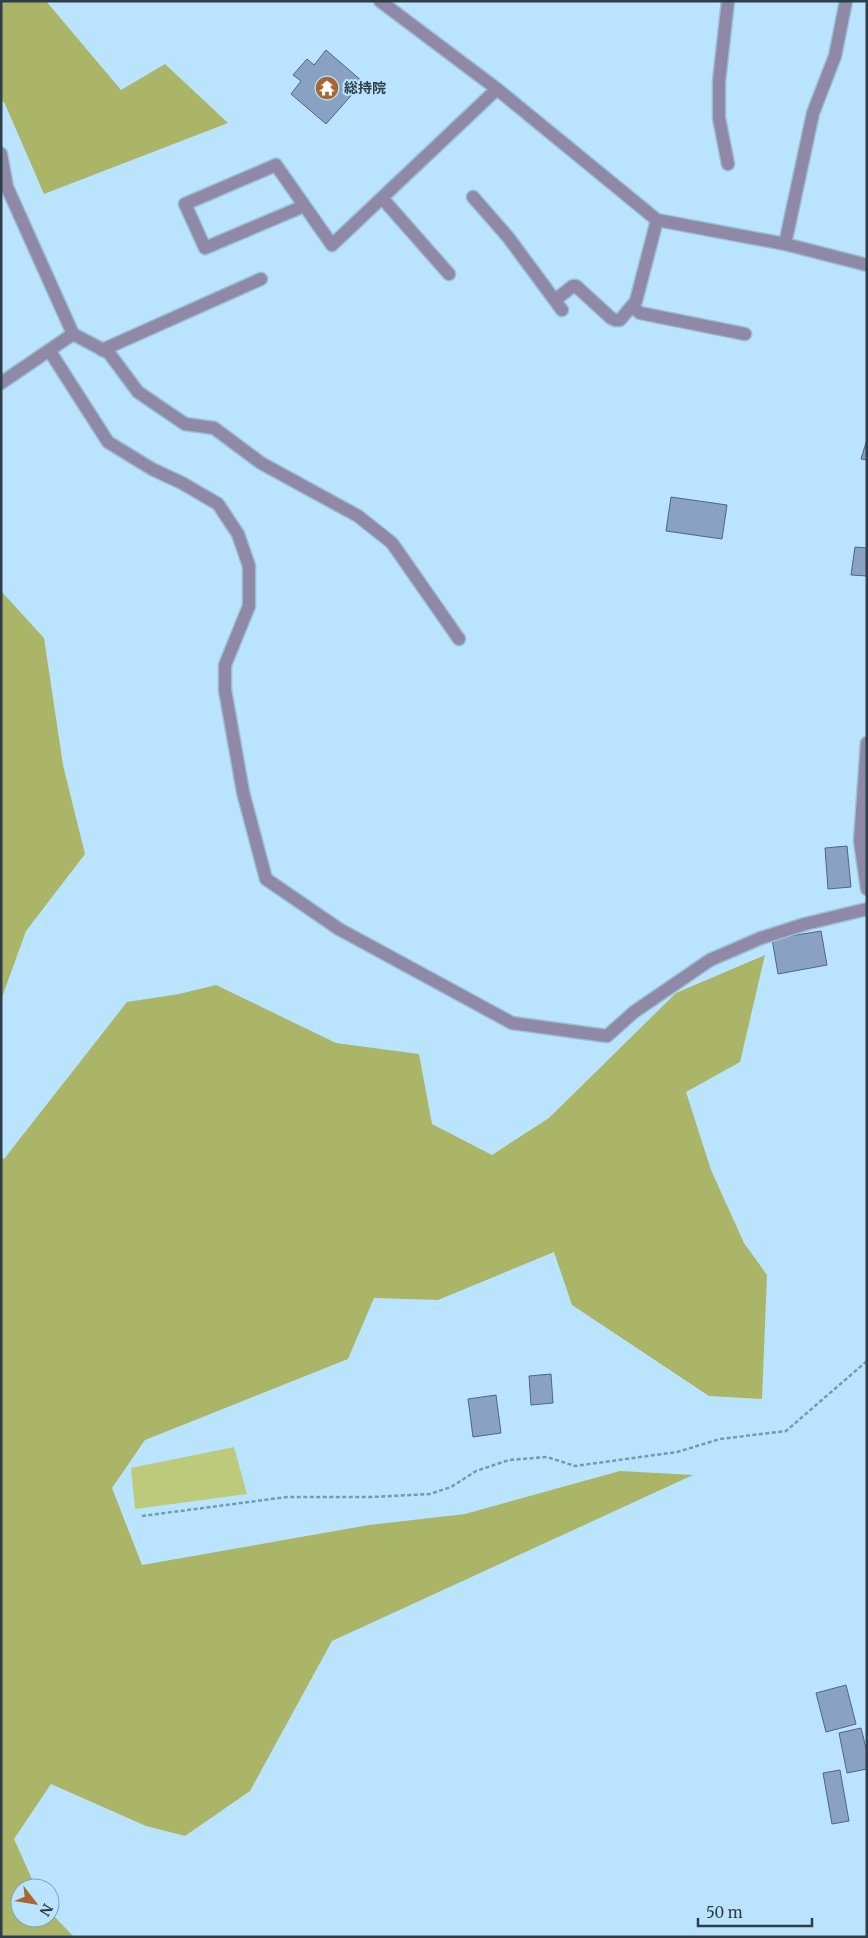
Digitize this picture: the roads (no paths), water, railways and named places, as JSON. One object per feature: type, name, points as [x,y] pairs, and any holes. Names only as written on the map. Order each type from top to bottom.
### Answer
[{"type":"street","points":[[380,1],[497,89],[657,220],[786,244],[867,265]]},
{"type":"street","points":[[390,1],[396,13]]},
{"type":"street","points":[[728,1],[719,81],[719,118],[728,164]]},
{"type":"street","points":[[786,244],[813,113],[835,56],[846,1]]},
{"type":"street","points":[[304,206],[205,248],[185,204],[276,165],[332,246],[497,89]]},
{"type":"street","points":[[1,154],[7,187],[73,334],[109,353],[138,392],[185,424],[214,428],[261,463],[358,516],[392,543],[459,639]]},
{"type":"street","points":[[382,198],[449,274]]},
{"type":"street","points":[[472,198],[508,237],[559,305],[573,286],[576,286],[615,320],[620,320],[633,307],[636,301],[657,220]]},
{"type":"street","points":[[102,350],[261,279]]},
{"type":"street","points":[[633,307],[640,313],[745,334]]},
{"type":"street","points":[[1,383],[73,334]]},
{"type":"street","points":[[49,350],[108,442],[152,469],[182,483],[218,504],[238,534],[249,566],[249,606],[225,665],[225,690],[243,792],[266,879],[339,929],[512,1023],[607,1036],[634,1012],[710,960],[761,938],[805,924],[867,909]]},
{"type":"street","points":[[867,743],[860,841],[867,889]]},
{"type":"place","name":"総持院","points":[[327,88]]}]
